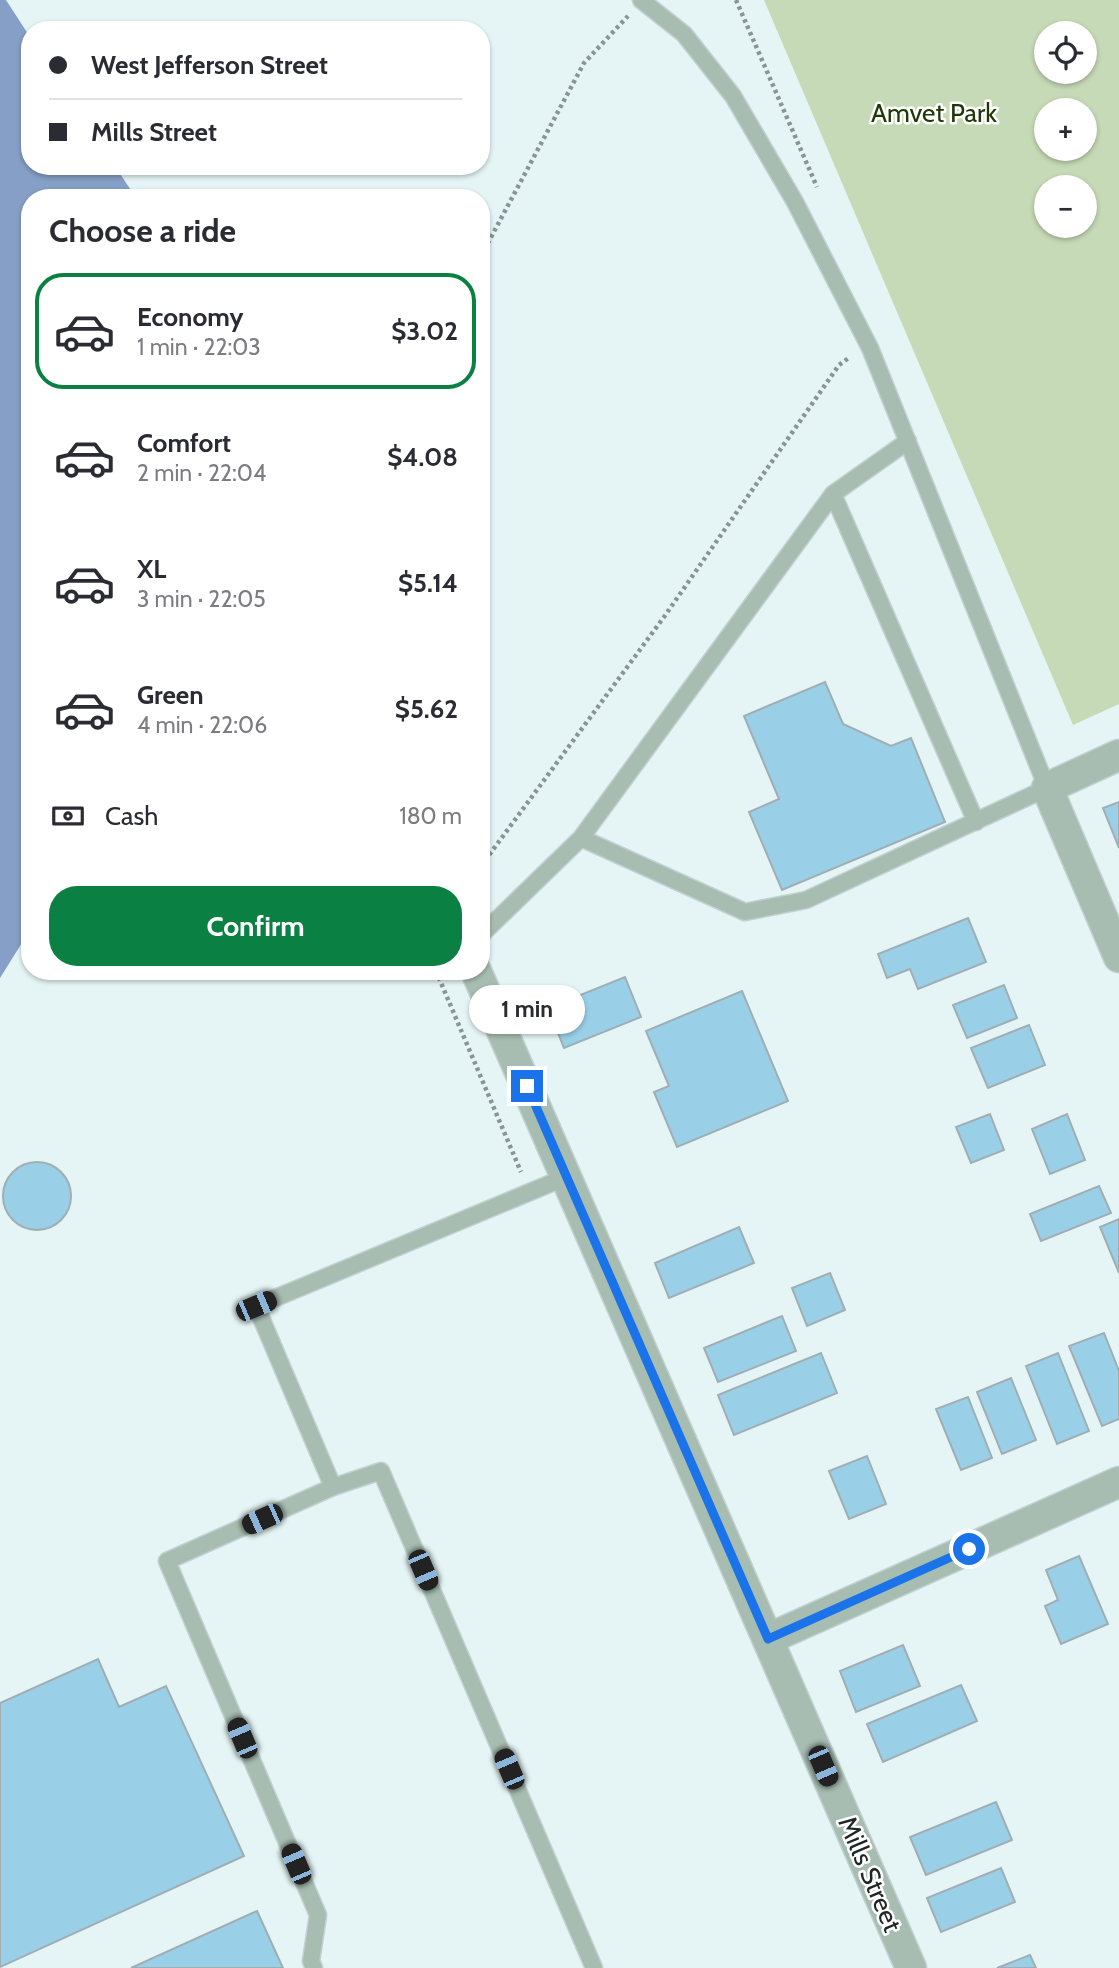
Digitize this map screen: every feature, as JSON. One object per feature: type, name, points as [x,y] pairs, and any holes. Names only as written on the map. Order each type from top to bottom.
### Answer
[{"type":"street","points":[[1119,755],[1047,788],[1119,957]]},
{"type":"street","name":"Mills Street","points":[[480,980],[911,1968]]},
{"type":"street","points":[[768,1639],[1119,1482]]},
{"type":"lane","points":[[581,838],[745,912],[806,900],[1047,788],[870,348],[795,202],[733,96],[684,34],[641,1]]},
{"type":"lane","points":[[490,926],[581,838],[833,494],[908,441]]},
{"type":"lane","points":[[833,494],[976,822]]},
{"type":"lane","points":[[333,1487],[256,1306],[566,1177]]},
{"type":"lane","points":[[314,1968],[311,1961],[318,1915],[167,1561],[333,1487],[381,1471],[594,1968]]},
{"type":"path","points":[[736,0],[819,193]]},
{"type":"path","points":[[490,239],[584,63],[641,1]]},
{"type":"path","points":[[490,854],[664,617],[839,365],[870,348]]},
{"type":"path","points":[[440,980],[529,1192]]},
{"type":"green space","name":"Amvet Park","points":[[764,0],[1119,0],[1119,704],[1073,725]]},
{"type":"water","points":[[0,0],[6,0],[21,23],[21,175],[121,175],[130,189],[21,189],[21,944],[0,978]]},
{"type":"building","points":[[825,682],[843,724],[891,746],[911,738],[945,822],[782,890],[749,812],[779,799],[744,716]]},
{"type":"building","points":[[1119,802],[1119,848],[1103,808]]},
{"type":"building","points":[[968,918],[986,962],[918,989],[910,969],[887,978],[878,954]]},
{"type":"building","points":[[625,977],[641,1017],[564,1048],[548,1008]]},
{"type":"building","points":[[1004,985],[1017,1018],[967,1038],[953,1005]]},
{"type":"building","points":[[742,991],[788,1101],[677,1147],[654,1092],[669,1086],[646,1031]]},
{"type":"building","points":[[1029,1025],[1045,1065],[988,1088],[971,1048]]},
{"type":"building","points":[[990,1114],[1004,1150],[971,1163],[956,1127]]},
{"type":"building","points":[[1067,1114],[1085,1160],[1050,1174],[1032,1129]]},
{"type":"building","points":[[37,1162],[50,1164],[61,1172],[69,1183],[69,1209],[61,1220],[50,1228],[37,1230],[24,1228],[13,1220],[5,1209],[3,1196],[5,1183],[13,1172],[24,1164]]},
{"type":"building","points":[[1099,1186],[1111,1213],[1041,1241],[1030,1214]]},
{"type":"building","points":[[1119,1219],[1119,1273],[1100,1227]]},
{"type":"building","points":[[739,1227],[754,1263],[669,1298],[655,1263]]},
{"type":"building","points":[[830,1273],[845,1310],[807,1326],[792,1288]]},
{"type":"building","points":[[782,1316],[796,1351],[718,1382],[704,1348]]},
{"type":"building","points":[[1104,1333],[1119,1371],[1119,1419],[1102,1426],[1069,1346]]},
{"type":"building","points":[[821,1353],[837,1393],[734,1435],[718,1395]]},
{"type":"building","points":[[1058,1353],[1089,1431],[1057,1444],[1026,1366]]},
{"type":"building","points":[[1011,1378],[1036,1440],[1002,1454],[977,1392]]},
{"type":"building","points":[[968,1397],[992,1458],[961,1470],[936,1409]]},
{"type":"building","points":[[867,1456],[886,1504],[849,1519],[829,1471]]},
{"type":"building","points":[[1079,1556],[1108,1624],[1061,1644],[1045,1606],[1058,1600],[1046,1570]]},
{"type":"building","points":[[903,1645],[920,1686],[856,1712],[840,1671]]},
{"type":"building","points":[[98,1659],[119,1707],[166,1686],[244,1856],[0,1967],[0,1703]]},
{"type":"building","points":[[961,1685],[977,1721],[883,1762],[867,1724]]},
{"type":"building","points":[[996,1802],[1012,1840],[926,1875],[910,1837]]},
{"type":"building","points":[[1001,1868],[1015,1902],[941,1932],[927,1898]]},
{"type":"building","points":[[257,1911],[283,1968],[131,1968]]},
{"type":"building","points":[[1030,1955],[1036,1968],[997,1968]]},
{"type":"route","points":[[527,1086],[768,1639],[969,1549]]}]
